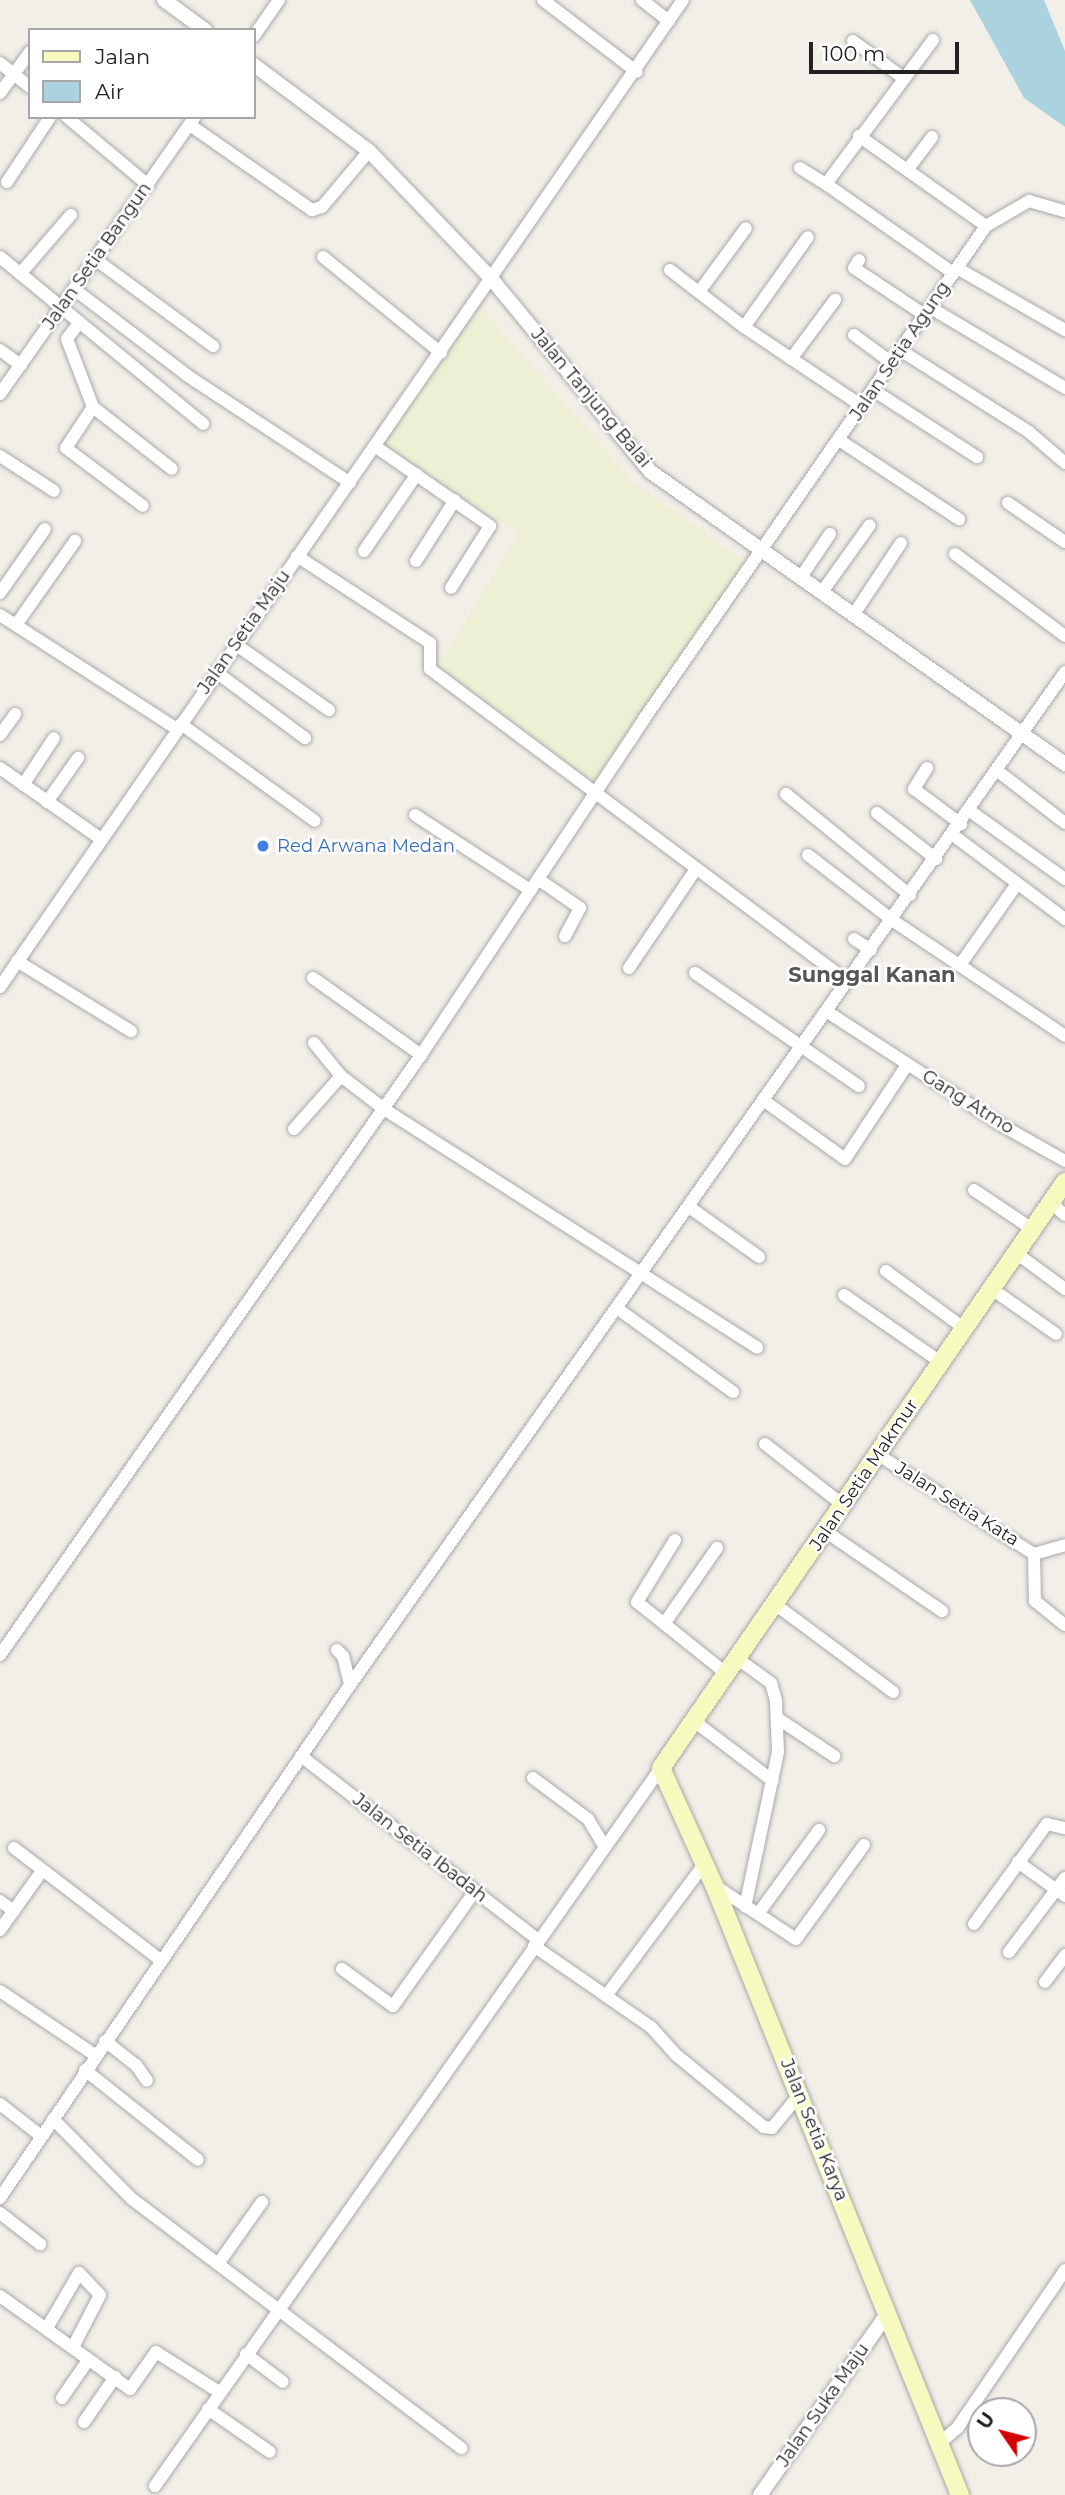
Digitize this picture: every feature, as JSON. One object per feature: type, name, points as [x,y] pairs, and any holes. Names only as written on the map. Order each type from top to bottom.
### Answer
[{"type":"main road","name":"Jalan Setia Makmur","points":[[661,1768],[728,1675],[1065,1182]]},
{"type":"main road","name":"Jalan Setia Karya","points":[[661,1768],[705,1863],[800,2094],[886,2316],[950,2434],[960,2495]]},
{"type":"street","points":[[164,0],[202,28]]},
{"type":"street","points":[[256,33],[279,0]]},
{"type":"street","points":[[543,0],[637,72]]},
{"type":"street","points":[[642,0],[669,21]]},
{"type":"street","name":"Jalan Setia Maju","points":[[0,987],[235,644],[441,353],[490,277],[637,72],[683,0]]},
{"type":"street","points":[[826,184],[902,77],[933,40]]},
{"type":"street","points":[[853,41],[902,77]]},
{"type":"street","points":[[0,93],[28,54]]},
{"type":"street","points":[[0,63],[28,86]]},
{"type":"street","name":"Jalan Tanjung Balai","points":[[256,66],[369,151],[490,277],[651,471],[1026,733],[1065,764]]},
{"type":"street","points":[[6,181],[49,119]]},
{"type":"street","points":[[69,119],[148,185]]},
{"type":"street","points":[[192,121],[312,210],[323,207],[369,151]]},
{"type":"street","name":"Jalan Setia Bangun","points":[[0,393],[192,121]]},
{"type":"street","points":[[859,136],[986,226]]},
{"type":"street","points":[[908,169],[932,137]]},
{"type":"street","points":[[800,168],[955,270],[1065,330]]},
{"type":"street","name":"Jalan Setia Agung","points":[[0,1655],[384,1109],[530,890],[986,226],[1029,201],[1065,211]]},
{"type":"street","points":[[20,274],[71,215]]},
{"type":"street","points":[[699,292],[746,228]]},
{"type":"street","points":[[744,327],[808,237]]},
{"type":"street","points":[[0,257],[203,424]]},
{"type":"street","points":[[323,257],[441,353]]},
{"type":"street","points":[[95,259],[213,346]]},
{"type":"street","points":[[859,260],[854,268],[1065,388]]},
{"type":"street","points":[[670,270],[744,327],[862,406]]},
{"type":"street","points":[[74,289],[188,376],[350,483]]},
{"type":"street","points":[[791,359],[835,300]]},
{"type":"street","points":[[79,323],[67,339],[93,407],[172,469]]},
{"type":"street","points":[[854,335],[891,363]]},
{"type":"street","points":[[0,350],[22,365]]},
{"type":"street","points":[[900,350],[1029,432],[1065,463]]},
{"type":"street","points":[[873,390],[977,457]]},
{"type":"street","points":[[93,407],[66,448],[143,506]]},
{"type":"street","points":[[839,440],[959,519]]},
{"type":"street","points":[[376,447],[455,499],[491,529],[451,588]]},
{"type":"street","points":[[0,456],[54,491]]},
{"type":"street","points":[[364,551],[417,474]]},
{"type":"street","points":[[416,561],[455,499]]},
{"type":"street","points":[[1008,503],[1065,542]]},
{"type":"street","points":[[822,592],[870,525]]},
{"type":"street","points":[[0,593],[45,529]]},
{"type":"street","points":[[801,577],[830,534]]},
{"type":"street","points":[[16,625],[75,541]]},
{"type":"street","points":[[854,614],[901,543]]},
{"type":"street","points":[[955,554],[1065,636]]},
{"type":"street","points":[[297,556],[430,643],[430,669],[848,981]]},
{"type":"street","points":[[0,615],[179,726],[314,821]]},
{"type":"street","points":[[235,644],[328,710]]},
{"type":"street","points":[[216,672],[305,738]]},
{"type":"street","points":[[0,2198],[159,1959],[350,1685],[618,1309],[762,1100],[999,772],[1065,672]]},
{"type":"street","points":[[0,735],[15,714]]},
{"type":"street","points":[[23,785],[54,738]]},
{"type":"street","points":[[47,802],[78,758]]},
{"type":"street","points":[[0,768],[102,839]]},
{"type":"street","points":[[927,768],[914,789],[1017,884],[1065,919]]},
{"type":"street","points":[[999,772],[1065,823]]},
{"type":"street","points":[[786,794],[910,895]]},
{"type":"street","points":[[970,811],[1065,879]]},
{"type":"street","points":[[877,813],[936,859]]},
{"type":"street","points":[[415,815],[530,890]]},
{"type":"street","points":[[808,855],[892,920],[1065,1036]]},
{"type":"street","points":[[629,968],[696,869]]},
{"type":"street","points":[[538,879],[580,908],[565,936]]},
{"type":"street","points":[[960,965],[1017,884]]},
{"type":"street","points":[[854,939],[871,950]]},
{"type":"street","points":[[0,963],[15,965],[131,1031]]},
{"type":"street","points":[[695,973],[859,1086]]},
{"type":"street","points":[[313,978],[421,1055]]},
{"type":"street","name":"Gang Atmo","points":[[827,1011],[907,1065],[1065,1161]]},
{"type":"street","points":[[314,1043],[341,1076],[384,1109],[757,1348]]},
{"type":"street","points":[[762,1100],[845,1159],[907,1065]]},
{"type":"street","points":[[295,1129],[341,1076]]},
{"type":"street","points":[[974,1190],[1032,1229]]},
{"type":"street","points":[[1051,1203],[1065,1215]]},
{"type":"street","points":[[689,1207],[760,1257]]},
{"type":"street","points":[[1016,1253],[1065,1289]]},
{"type":"street","points":[[886,1271],[965,1329]]},
{"type":"street","points":[[992,1289],[1056,1334]]},
{"type":"street","points":[[844,1295],[942,1363]]},
{"type":"street","points":[[618,1309],[733,1392]]},
{"type":"street","points":[[765,1444],[843,1505]]},
{"type":"street","name":"Jalan Setia Kata","points":[[877,1454],[1034,1554],[1035,1601],[1065,1625]]},
{"type":"street","points":[[825,1531],[942,1611]]},
{"type":"street","points":[[675,1540],[636,1599],[728,1675]]},
{"type":"street","points":[[1034,1554],[1065,1545]]},
{"type":"street","points":[[664,1624],[717,1548]]},
{"type":"street","points":[[776,1605],[893,1692]]},
{"type":"street","points":[[337,1650],[343,1656],[350,1685]]},
{"type":"street","points":[[738,1660],[771,1683],[776,1718],[773,1781],[745,1907]]},
{"type":"street","points":[[776,1718],[834,1756]]},
{"type":"street","points":[[694,1721],[773,1781]]},
{"type":"street","name":"Jalan Setia Ibadah","points":[[301,1756],[475,1891],[536,1943],[658,2033],[675,2054],[764,2127],[772,2128],[800,2094]]},
{"type":"street","points":[[155,2486],[661,1768]]},
{"type":"street","points":[[533,1778],[588,1819],[605,1847]]},
{"type":"street","points":[[974,1924],[1047,1824],[1057,1822],[1065,1828]]},
{"type":"street","points":[[758,1914],[819,1830]]},
{"type":"street","points":[[714,1885],[792,1939],[801,1936],[864,1845]]},
{"type":"street","points":[[14,1848],[159,1959]]},
{"type":"street","points":[[1018,1862],[1061,1893]]},
{"type":"street","points":[[606,1996],[705,1863]]},
{"type":"street","points":[[0,1930],[43,1871]]},
{"type":"street","points":[[1009,1952],[1061,1893],[1065,1878]]},
{"type":"street","points":[[342,1969],[393,2006],[475,1891]]},
{"type":"street","points":[[0,1901],[14,1911]]},
{"type":"street","points":[[1045,1982],[1065,1955]]},
{"type":"street","points":[[0,1991],[95,2055]]},
{"type":"street","points":[[104,2041],[136,2065],[147,2081]]},
{"type":"street","points":[[85,2070],[198,2160]]},
{"type":"street","points":[[0,2104],[41,2136]]},
{"type":"street","points":[[53,2119],[132,2199],[461,2448]]},
{"type":"street","points":[[218,2264],[261,2202]]},
{"type":"street","points":[[0,2213],[40,2244]]},
{"type":"street","points":[[950,2434],[1065,2270]]},
{"type":"street","points":[[47,2328],[79,2273],[100,2295],[73,2347]]},
{"type":"street","points":[[0,2296],[130,2389],[158,2352],[219,2392]]},
{"type":"street","name":"Jalan Suka Maju","points":[[760,2495],[886,2316]]},
{"type":"street","points":[[246,2354],[283,2382]]},
{"type":"street","points":[[62,2398],[89,2359]]},
{"type":"street","points":[[83,2422],[114,2376]]},
{"type":"street","points":[[208,2409],[270,2452]]},
{"type":"green space","points":[[474,300],[635,484],[743,560],[595,786],[435,670],[519,533],[374,443]]},
{"type":"water","points":[[970,0],[1044,0],[1065,51],[1065,127],[1024,98]]},
{"type":"place","name":"Red Arwana Medan","points":[[263,846]]},
{"type":"district","name":"Sunggal Kanan","points":[[872,975]]}]
